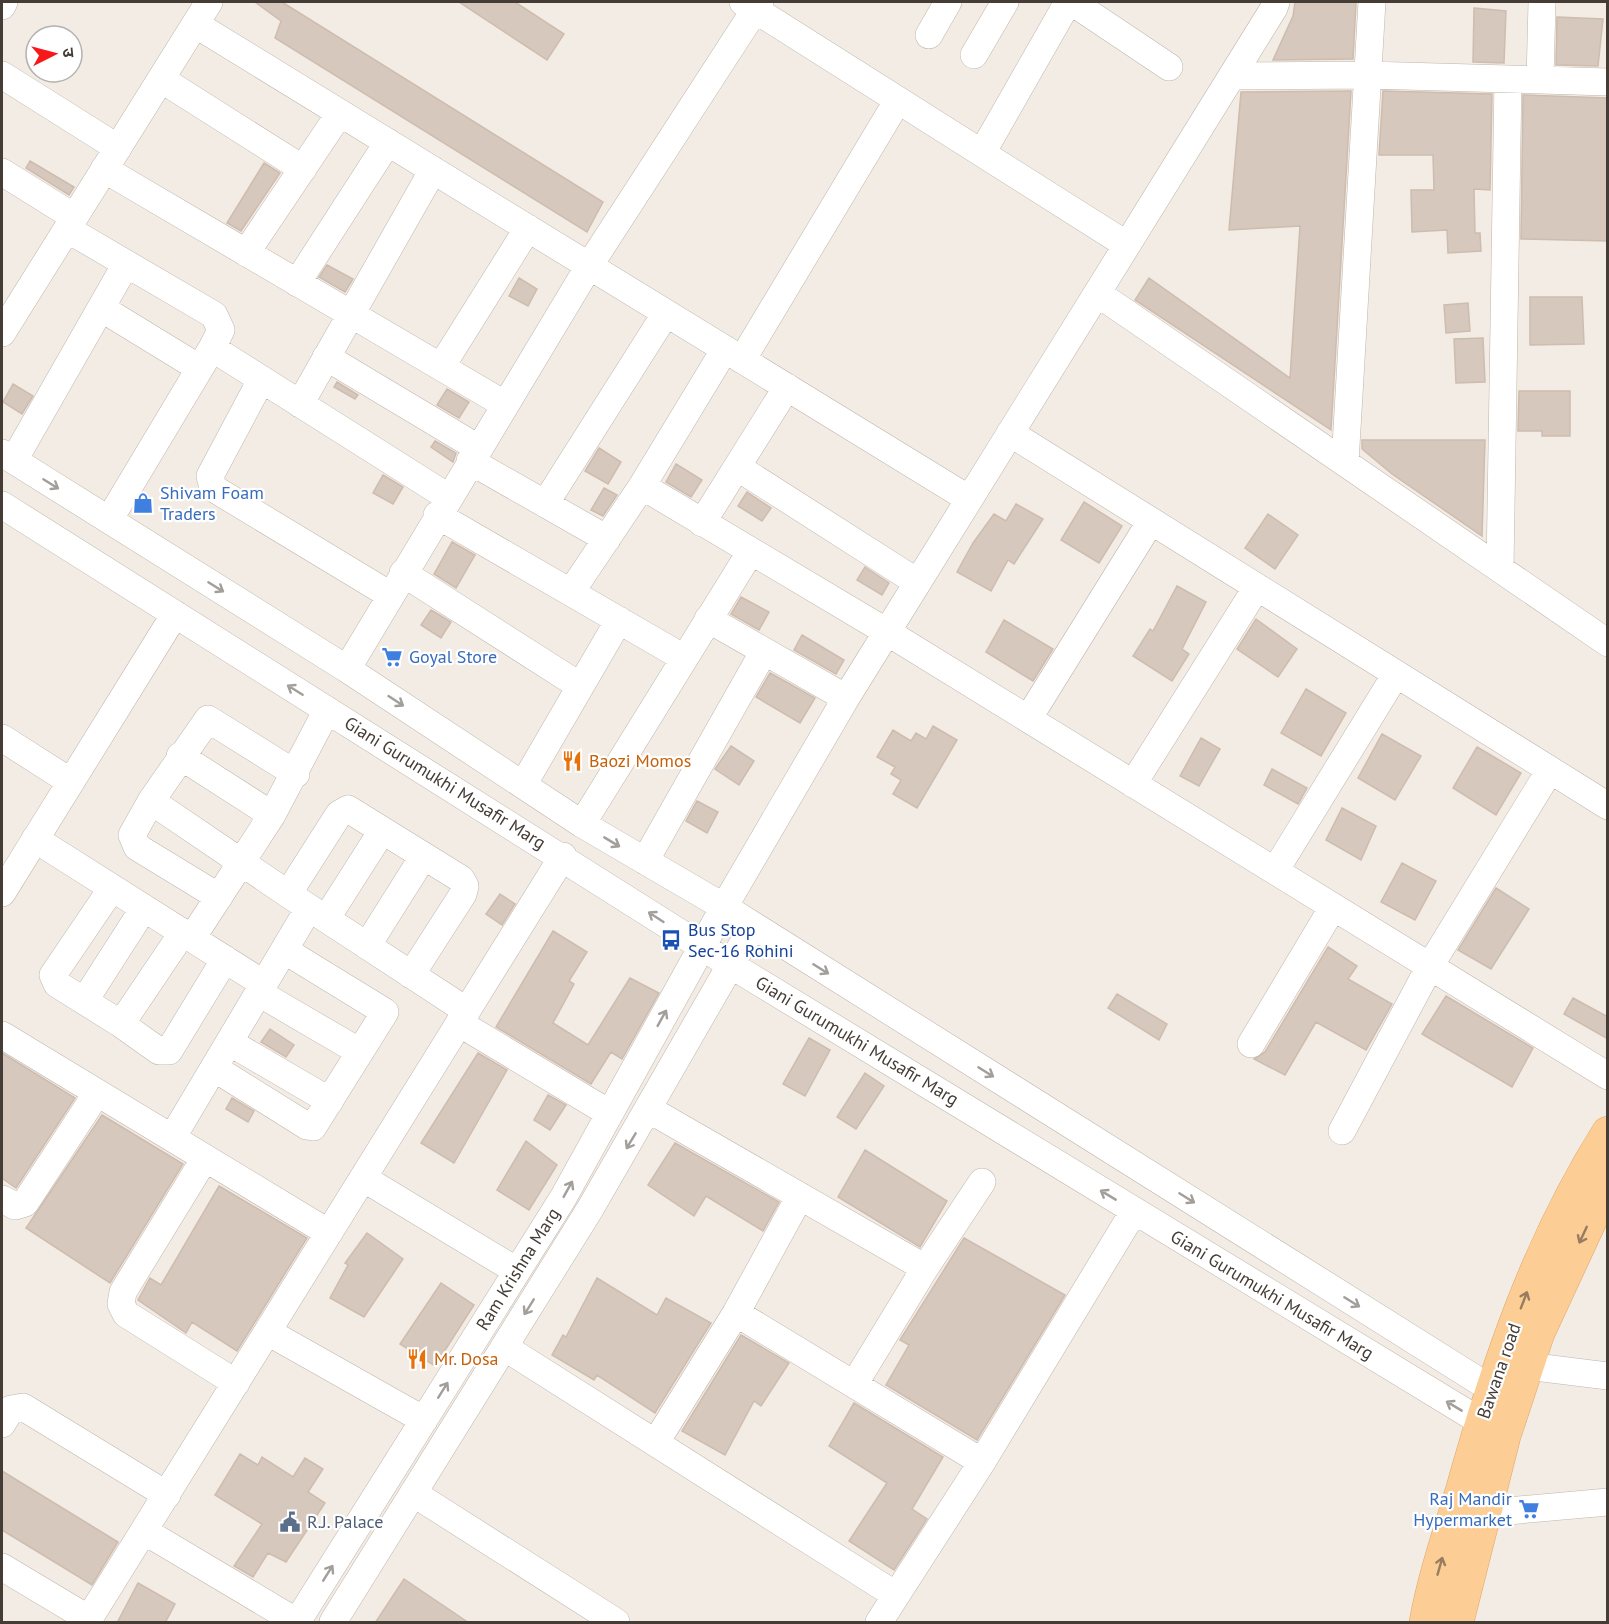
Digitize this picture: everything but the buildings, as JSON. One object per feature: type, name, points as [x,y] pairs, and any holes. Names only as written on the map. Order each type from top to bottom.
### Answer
[{"type":"main road","name":"Bawana road","points":[[1426,1623],[1503,1396],[1540,1258],[1580,1177],[1608,1133]]},
{"type":"main road","name":"Bawana road","points":[[1503,1396],[1527,1366],[1538,1333],[1608,1182]]},
{"type":"main road","name":"Bawana road","points":[[1457,1623],[1485,1513],[1492,1430]]},
{"type":"street","points":[[2,6],[4,2]]},
{"type":"street","points":[[929,34],[948,2]]},
{"type":"street","points":[[974,55],[1005,2]]},
{"type":"street","points":[[982,153],[1070,2],[1169,67]]},
{"type":"street","points":[[1345,463],[1372,2]]},
{"type":"street","points":[[1540,80],[1542,2]]},
{"type":"street","points":[[347,669],[504,404],[752,4],[898,100],[1127,245]]},
{"type":"street","name":"Ram Krishna Marg","points":[[297,1622],[563,1198],[724,907],[846,698],[1232,76],[1271,4]]},
{"type":"street","points":[[2,333],[202,13],[340,113],[969,499]]},
{"type":"street","points":[[2,75],[111,159],[246,253],[504,404]]},
{"type":"street","points":[[1232,76],[1368,75],[1608,82]]},
{"type":"street","points":[[161,79],[303,169]]},
{"type":"street","points":[[1500,569],[1508,79]]},
{"type":"street","points":[[571,592],[733,354],[898,100]]},
{"type":"street","points":[[246,253],[340,113]]},
{"type":"street","points":[[297,283],[388,142]]},
{"type":"street","points":[[300,404],[433,170]]},
{"type":"street","points":[[2,172],[126,264],[214,315],[221,330],[109,520]]},
{"type":"street","points":[[441,368],[528,228]]},
{"type":"street","points":[[126,264],[8,456],[347,669],[582,824],[724,907],[1503,1396]]},
{"type":"street","points":[[1097,293],[1608,644]]},
{"type":"street","points":[[101,308],[205,358],[261,380],[300,404],[442,506],[571,592],[684,658]]},
{"type":"street","points":[[545,504],[666,313]]},
{"type":"street","points":[[326,357],[474,454],[545,504],[607,539]]},
{"type":"street","points":[[261,380],[210,476],[213,488],[397,584],[580,686]]},
{"type":"street","points":[[702,523],[787,387]]},
{"type":"street","points":[[1010,433],[1608,806]]},
{"type":"street","points":[[737,467],[917,582]]},
{"type":"street","points":[[642,486],[887,632],[1608,1076]]},
{"type":"street","name":"Giani Gurumukhi Musafir Marg","points":[[2,505],[562,856],[731,965],[1492,1430]]},
{"type":"street","points":[[1028,719],[1151,521]]},
{"type":"street","points":[[582,824],[751,551]]},
{"type":"street","points":[[1133,784],[1257,587]]},
{"type":"street","points":[[2,893],[175,614]]},
{"type":"street","points":[[708,619],[846,698]]},
{"type":"street","points":[[523,785],[619,620]]},
{"type":"street","points":[[645,861],[764,651]]},
{"type":"street","points":[[1275,871],[1396,674]]},
{"type":"street","points":[[121,1024],[187,935],[219,897],[242,862],[296,774],[327,710]]},
{"type":"street","points":[[219,897],[137,847],[132,835],[151,801],[204,723],[212,719],[296,774]]},
{"type":"street","points":[[2,738],[71,782]]},
{"type":"street","points":[[180,756],[272,814]]},
{"type":"street","points":[[1342,1131],[1430,966],[1550,770]]},
{"type":"street","points":[[151,801],[411,975],[463,1017],[609,1113]]},
{"type":"street","points":[[172,1138],[308,907],[344,809],[348,809],[461,879],[465,886],[464,894],[411,975]]},
{"type":"street","points":[[308,907],[382,831]]},
{"type":"street","points":[[35,839],[225,959],[261,989],[360,1052]]},
{"type":"street","points":[[2,1567],[88,1621],[562,856]]},
{"type":"street","points":[[367,946],[423,857]]},
{"type":"street","points":[[112,888],[53,975],[57,984],[85,1000],[159,1051],[169,1051],[225,959]]},
{"type":"street","points":[[1251,1044],[1333,907]]},
{"type":"street","points":[[85,1000],[144,908]]},
{"type":"street","name":"Ram Krishna Marg","points":[[333,1623],[650,1110],[753,926]]},
{"type":"street","points":[[214,1068],[307,1126],[315,1125],[385,1012],[284,950]]},
{"type":"street","points":[[2,1035],[329,1233]]},
{"type":"street","points":[[229,1042],[330,1101]]},
{"type":"street","points":[[2,1199],[15,1206],[25,1203],[97,1093]]},
{"type":"street","points":[[650,1110],[925,1268]]},
{"type":"street","points":[[206,1158],[123,1292],[121,1304],[126,1314],[236,1383]]},
{"type":"street","points":[[363,1178],[518,1270]]},
{"type":"street","points":[[855,1383],[925,1268],[982,1182]]},
{"type":"street","points":[[656,1442],[736,1313],[800,1196]]},
{"type":"street","points":[[879,1623],[894,1594],[981,1462],[1134,1210]]},
{"type":"street","points":[[736,1313],[855,1383],[981,1462]]},
{"type":"street","points":[[268,1332],[424,1420]]},
{"type":"street","points":[[504,1347],[894,1594]]},
{"type":"street","points":[[1527,1366],[1608,1376]]},
{"type":"street","points":[[2,1424],[11,1409],[23,1407],[167,1495]]},
{"type":"street","points":[[413,1493],[616,1623]]},
{"type":"street","points":[[1485,1513],[1608,1502]]},
{"type":"street","points":[[144,1531],[297,1622]]},
{"type":"place","name":"Shivam Foam Traders","points":[[143,503]]},
{"type":"place","name":"Goyal Store","points":[[392,657]]},
{"type":"place","name":"Baozi Momos","points":[[572,761]]},
{"type":"place","name":"Bus Stop Sec-16 Rohini","points":[[671,940]]},
{"type":"place","name":"Mr. Dosa","points":[[417,1359]]},
{"type":"place","name":"Raj Mandir Hypermarket","points":[[1529,1509]]},
{"type":"place","name":"R.J. Palace","points":[[290,1522]]}]
